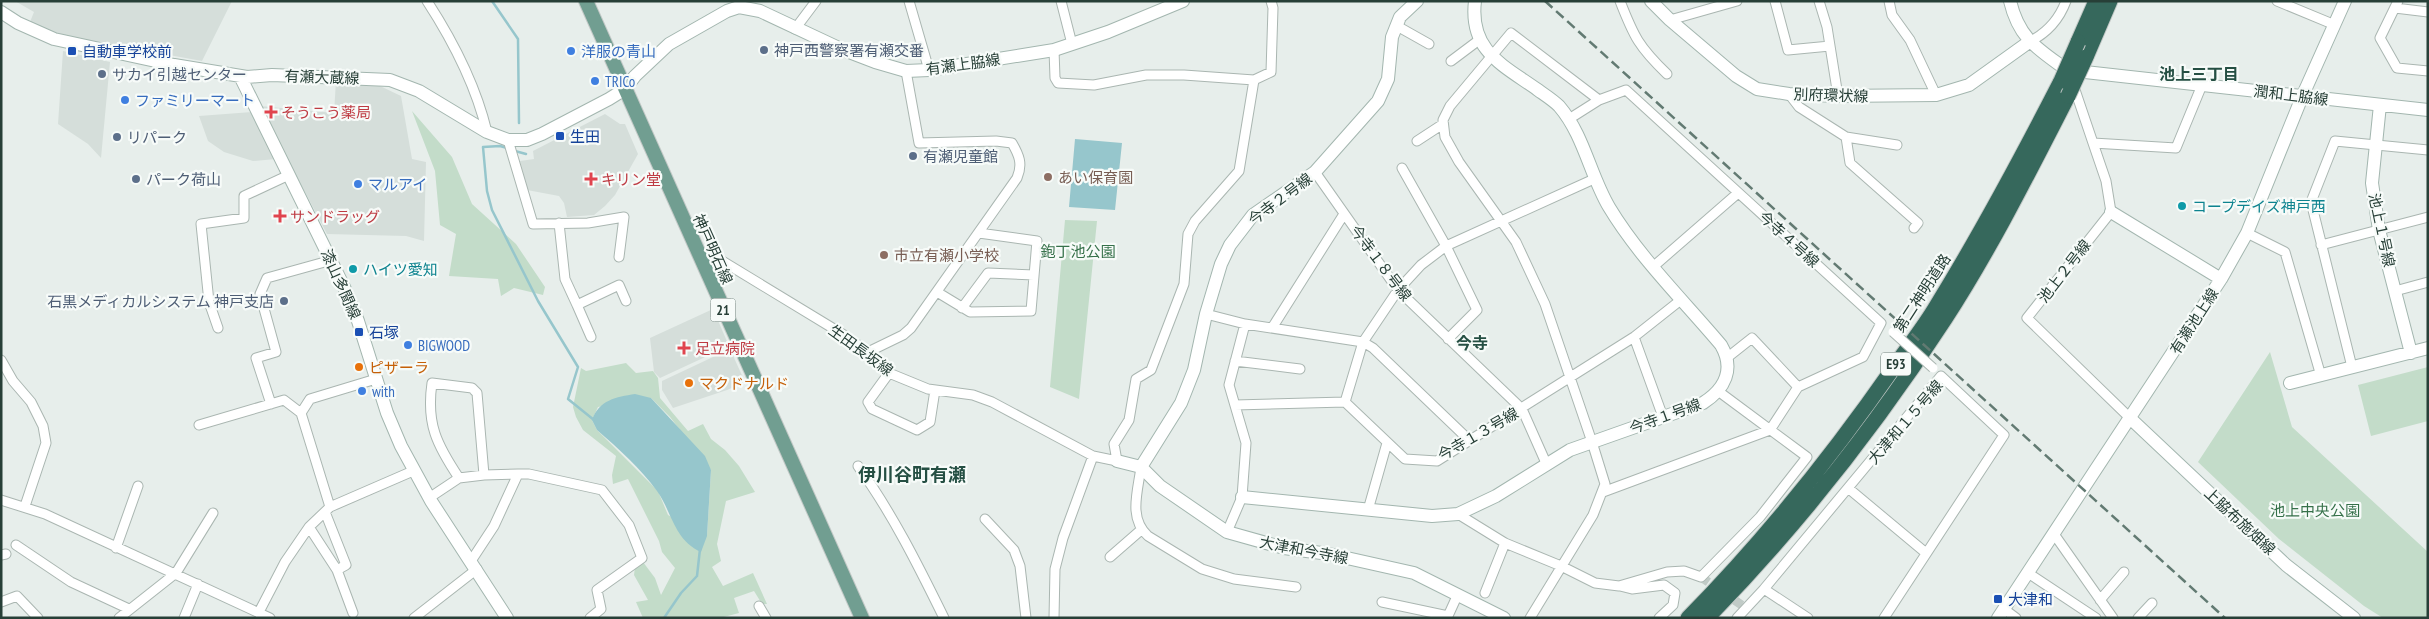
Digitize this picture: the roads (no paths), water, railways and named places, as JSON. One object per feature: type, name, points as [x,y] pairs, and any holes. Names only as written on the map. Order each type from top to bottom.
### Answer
[{"type":"highway","name":"第二神明道路","points":[[1688,618],[1716,590],[1808,482],[1867,406],[1936,307],[2009,184],[2064,76],[2096,1]]},
{"type":"highway","name":"第二神明道路","points":[[1707,618],[1818,493],[1877,415],[1945,318],[2021,189],[2068,96],[2110,1]]},
{"type":"main road","name":"神戸明石線","points":[[586,1],[697,254],[862,618]]},
{"type":"street","points":[[427,1],[455,50],[482,108],[487,132]]},
{"type":"street","points":[[795,28],[816,1]]},
{"type":"street","points":[[909,1],[930,70]]},
{"type":"street","points":[[1061,1],[1072,44]]},
{"type":"street","name":"有瀬上脇線","points":[[625,89],[635,76],[669,44],[737,4],[760,11],[875,62],[906,71],[930,70],[1054,50],[1183,1]]},
{"type":"street","points":[[1054,50],[1055,78],[1058,83],[1094,85],[1146,75],[1184,75],[1254,80],[1271,72],[1273,8],[1271,1]]},
{"type":"street","name":"今寺２号線","points":[[1141,467],[1181,403],[1194,370],[1206,314],[1220,264],[1241,229],[1253,215],[1315,172],[1378,101],[1388,79],[1392,37],[1400,17],[1417,1]]},
{"type":"street","points":[[1475,1],[1473,19],[1479,40],[1492,57],[1557,104],[1569,119],[1581,143],[1594,179],[1623,229],[1721,345],[1728,357],[1752,338],[1798,387]]},
{"type":"street","points":[[1620,1],[1632,32],[1644,52],[1667,74]]},
{"type":"street","name":"別府環状線","points":[[1651,1],[1670,20],[1736,76],[1757,89],[1790,94],[1838,96],[1936,95],[1969,85],[2029,42]]},
{"type":"street","points":[[1670,20],[1737,1]]},
{"type":"street","points":[[1775,1],[1788,50],[1830,46]]},
{"type":"street","points":[[1819,1],[1827,27],[1838,96]]},
{"type":"street","points":[[1889,1],[1892,15],[1910,40],[1936,95]]},
{"type":"street","points":[[2010,1],[2014,16],[2029,42],[2064,76],[2093,143],[2106,181],[2111,212],[2221,279]]},
{"type":"street","points":[[2029,42],[2041,36],[2053,25],[2066,1]]},
{"type":"street","points":[[2278,1],[2335,25]]},
{"type":"street","name":"有瀬池上線","points":[[2001,614],[2131,419],[2221,279],[2247,233],[2302,97],[2345,1]]},
{"type":"street","points":[[2428,12],[2396,5],[2380,38],[2397,68],[2428,71]]},
{"type":"street","name":"有瀬大蔵線","points":[[1,12],[18,23],[54,39],[174,65],[240,76],[390,80],[419,91],[487,132],[508,140],[527,140],[542,134],[625,89]]},
{"type":"street","points":[[1397,26],[1429,44]]},
{"type":"street","points":[[1530,618],[1593,515],[1603,492],[1604,484],[1592,442],[1545,304],[1516,242],[1459,162],[1444,137],[1443,124],[1450,106],[1511,33],[1599,100]]},
{"type":"street","points":[[1451,61],[1479,40]]},
{"type":"street","points":[[868,352],[903,335],[912,328],[980,232],[1017,178],[1021,169],[1020,156],[1012,143],[996,141],[920,143],[906,71]]},
{"type":"street","name":"漆山多聞線","points":[[240,76],[332,260],[358,321],[387,413],[413,471],[507,618]]},
{"type":"street","name":"潤和上脇線","points":[[2064,76],[2202,85],[2428,110]]},
{"type":"street","points":[[1254,80],[1239,172],[1188,234],[1184,284],[1151,370],[1136,379],[1128,420],[1114,444],[1117,461],[1141,467],[1135,514],[1142,530],[1202,569],[1234,579],[1296,587]]},
{"type":"street","points":[[2093,143],[2176,148],[2202,85]]},
{"type":"street","name":"今寺４号線","points":[[1569,119],[1599,100],[1626,90],[1941,376]]},
{"type":"street","points":[[1790,94],[1799,107],[1846,137],[1897,145]]},
{"type":"street","name":"池上１号線","points":[[2380,105],[2372,183],[2379,230],[2411,353]]},
{"type":"street","points":[[1417,141],[1443,124]]},
{"type":"street","points":[[1846,137],[1850,163],[1918,223],[1914,228]]},
{"type":"street","points":[[508,140],[533,224],[588,223],[624,217],[619,257]]},
{"type":"street","points":[[2352,367],[2311,202],[2335,141],[2428,150]]},
{"type":"street","points":[[1402,168],[1446,246],[1477,310],[1448,339]]},
{"type":"street","name":"今寺１８号線","points":[[1315,172],[1398,290],[1522,408],[1546,463]]},
{"type":"street","points":[[218,328],[209,302],[201,224],[244,218],[244,196],[289,175]]},
{"type":"street","points":[[1235,405],[1345,402],[1363,342],[1398,290],[1421,264],[1446,246],[1594,179]]},
{"type":"street","points":[[1654,266],[1738,193]]},
{"type":"street","name":"池上２号線","points":[[2111,212],[2027,318],[2131,419]]},
{"type":"street","points":[[1272,328],[1344,214]]},
{"type":"street","points":[[2321,245],[2428,217]]},
{"type":"street","points":[[559,223],[565,279],[591,337]]},
{"type":"street","points":[[937,292],[970,312],[1031,311],[1037,240],[980,232]]},
{"type":"street","points":[[2247,233],[2285,252],[2321,376]]},
{"type":"street","name":"生田長坂線","points":[[697,254],[714,256],[844,335],[868,352],[890,373],[935,390],[973,394],[992,402],[1093,456],[1117,461]]},
{"type":"street","points":[[271,404],[256,358],[276,352],[260,294],[267,278],[332,260]]},
{"type":"street","points":[[962,308],[988,273],[1034,275]]},
{"type":"street","points":[[2395,291],[2428,282]]},
{"type":"street","points":[[577,305],[620,286],[626,301]]},
{"type":"street","name":"今寺１３号線","points":[[1345,402],[1405,459],[1437,461],[1634,337],[1682,299]]},
{"type":"street","points":[[1206,314],[1245,324],[1363,342],[1373,348],[1469,440]]},
{"type":"street","points":[[1603,492],[1770,430],[1798,387],[1863,356],[1881,323]]},
{"type":"street","points":[[1227,532],[1242,497],[1246,443],[1229,385],[1245,324]]},
{"type":"street","points":[[1634,337],[1663,417]]},
{"type":"street","points":[[2290,384],[2428,348]]},
{"type":"street","name":"今寺１号線","points":[[1242,497],[1432,516],[1458,514],[1496,496],[1546,463],[1570,450],[1703,403],[1718,391],[1725,380],[1728,357]]},
{"type":"street","points":[[1,360],[13,381],[31,402],[43,426],[46,443],[25,506]]},
{"type":"street","points":[[1235,361],[1300,369]]},
{"type":"street","points":[[890,373],[868,402],[872,408],[917,430],[930,422],[935,390]]},
{"type":"street","name":"大津和１５号線","points":[[1737,618],[1764,589],[1941,376],[2004,435],[1884,618]]},
{"type":"street","points":[[301,413],[310,399],[376,379]]},
{"type":"street","points":[[459,478],[441,451],[430,421],[429,403],[432,383],[472,388],[477,394],[484,475]]},
{"type":"street","points":[[1620,586],[1667,572],[1684,571],[1701,577],[1760,517],[1806,457],[1718,391]]},
{"type":"street","points":[[199,425],[284,400],[301,413],[327,510],[346,565],[337,570]]},
{"type":"street","name":"上脇布施畑線","points":[[2131,419],[2286,565],[2351,617]]},
{"type":"street","points":[[1368,510],[1387,442]]},
{"type":"street","points":[[1054,618],[1055,569],[1063,538],[1093,456]]},
{"type":"street","points":[[858,466],[877,492],[905,540],[944,618]]},
{"type":"street","name":"大津和今寺線","points":[[1141,467],[1160,486],[1227,532],[1284,548],[1329,554],[1414,573],[1504,618]]},
{"type":"street","points":[[260,615],[285,562],[309,527],[327,510],[413,471]]},
{"type":"street","points":[[414,618],[474,565],[518,474]]},
{"type":"street","points":[[429,498],[459,478],[484,475],[529,474],[602,490],[629,525],[642,558],[597,590],[602,609],[590,618]]},
{"type":"street","points":[[116,548],[138,486]]},
{"type":"street","points":[[1848,488],[1926,553]]},
{"type":"street","points":[[1,500],[25,506],[176,573],[260,615],[270,618]]},
{"type":"street","points":[[119,618],[176,573],[213,513]]},
{"type":"street","points":[[1458,514],[1505,543],[1561,566],[1595,583],[1632,589],[1664,585],[1675,593],[1673,605],[1660,618]]},
{"type":"street","points":[[985,519],[1014,550],[1020,566],[1026,618]]},
{"type":"street","points":[[309,527],[337,570],[353,613]]},
{"type":"street","points":[[1110,557],[1142,530]]},
{"type":"street","points":[[2054,534],[2113,618]]},
{"type":"street","points":[[1485,592],[1505,543]]},
{"type":"street","points":[[16,545],[71,582],[129,609]]},
{"type":"street","points":[[2028,572],[2096,618]]},
{"type":"street","points":[[2100,600],[2124,572]]},
{"type":"street","points":[[184,618],[198,584]]},
{"type":"street","points":[[1764,589],[1808,618]]},
{"type":"street","points":[[1382,602],[1448,616],[1458,594]]},
{"type":"street","points":[[1,602],[18,596],[38,618]]},
{"type":"street","points":[[2138,618],[2152,602]]},
{"type":"street","points":[[759,606],[766,618]]},
{"type":"street","points":[[2001,614],[2016,618]]},
{"type":"water","points":[[1075,139],[1122,143],[1115,210],[1069,207]]},
{"type":"water","points":[[635,394],[651,398],[705,456],[711,470],[707,536],[701,552],[692,547],[679,533],[662,499],[651,483],[629,459],[597,430],[592,420],[595,413],[604,404],[615,398]]},
{"type":"waterway","points":[[492,1],[518,39],[519,123]]},
{"type":"waterway","points":[[507,148],[500,146],[483,147],[487,191],[492,210],[538,301],[578,367],[568,399],[594,420]]},
{"type":"waterway","points":[[515,151],[526,154]]},
{"type":"waterway","points":[[664,618],[681,593],[697,576],[700,549]]},
{"type":"tunnel","points":[[1701,577],[1746,608]]},
{"type":"railway","points":[[1545,1],[2225,618]]},
{"type":"place","name":"神戸西警察署有瀬交番","points":[[764,50]]},
{"type":"place","name":"自動車学校前","points":[[72,51]]},
{"type":"place","name":"洋服の青山","points":[[571,51]]},
{"type":"place","name":"サカイ引越センター","points":[[102,74]]},
{"type":"place","name":"TRICo","points":[[595,81]]},
{"type":"place","name":"ファミリーマート","points":[[125,100]]},
{"type":"place","name":"そうこう薬局","points":[[271,112]]},
{"type":"place","name":"生田","points":[[560,136]]},
{"type":"place","name":"リパーク","points":[[117,137]]},
{"type":"place","name":"有瀬児童館","points":[[913,156]]},
{"type":"place","name":"あい保育園","points":[[1048,177]]},
{"type":"place","name":"パーク荷山","points":[[136,179]]},
{"type":"place","name":"キリン堂","points":[[591,179]]},
{"type":"place","name":"マルアイ","points":[[358,184]]},
{"type":"place","name":"コープデイズ神戸西","points":[[2182,206]]},
{"type":"place","name":"サンドラッグ","points":[[280,216]]},
{"type":"place","name":"市立有瀬小学校","points":[[884,255]]},
{"type":"place","name":"ハイツ愛知","points":[[353,269]]},
{"type":"place","name":"石黒メディカルシステム 神戸支店","points":[[284,301]]},
{"type":"place","name":"石塚","points":[[359,332]]},
{"type":"place","name":"BIGWOOD","points":[[408,345]]},
{"type":"place","name":"足立病院","points":[[684,348]]},
{"type":"place","name":"ピザーラ","points":[[359,367]]},
{"type":"place","name":"マクドナルド","points":[[689,383]]},
{"type":"place","name":"with","points":[[362,391]]},
{"type":"place","name":"大津和","points":[[1998,599]]},
{"type":"district","name":"池上三丁目","points":[[2199,74]]},
{"type":"district","name":"今寺","points":[[1472,343]]},
{"type":"district","name":"伊川谷町有瀬","points":[[912,474]]},
{"type":"park label","name":"鉋丁池公園","points":[[1078,251]]},
{"type":"park label","name":"池上中央公園","points":[[2315,510]]}]
